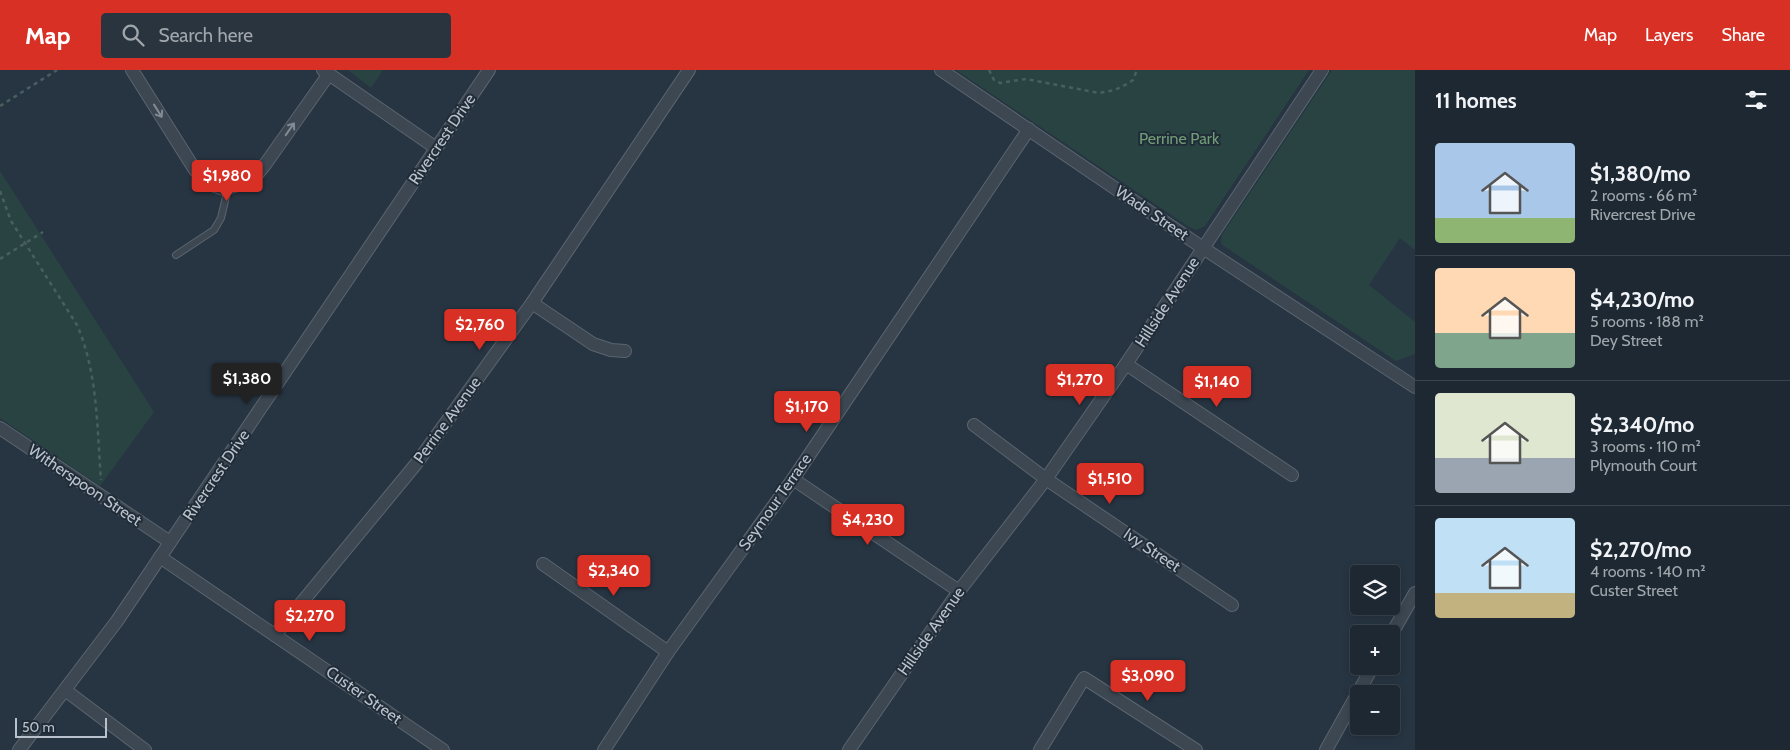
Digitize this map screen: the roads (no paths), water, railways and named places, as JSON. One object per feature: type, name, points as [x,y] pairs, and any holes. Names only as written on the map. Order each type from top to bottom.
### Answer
[{"type":"street","points":[[132,70],[196,170],[212,185],[223,189],[245,183],[254,178],[264,166],[325,72],[436,148]]},
{"type":"street","name":"Rivercrest Drive","points":[[19,750],[117,622],[489,70]]},
{"type":"street","name":"Perrine Avenue","points":[[276,635],[416,464],[532,303],[688,70]]},
{"type":"street","name":"Wade Street","points":[[942,70],[1203,248],[1415,387]]},
{"type":"street","name":"Hillside Avenue","points":[[849,750],[959,591],[1046,479],[1126,364],[1322,70]]},
{"type":"street","name":"Seymour Terrace","points":[[604,750],[668,652],[793,479],[1029,129]]},
{"type":"street","points":[[532,303],[593,344],[611,350],[625,351]]},
{"type":"street","points":[[1126,364],[1292,475]]},
{"type":"street","name":"Ivy Street","points":[[974,426],[1046,479],[1232,605]]},
{"type":"street","name":"Witherspoon Street","points":[[0,428],[170,542]]},
{"type":"street","points":[[793,479],[959,591]]},
{"type":"street","name":"Custer Street","points":[[160,557],[276,635],[424,745],[443,750]]},
{"type":"street","points":[[543,564],[668,652]]},
{"type":"street","points":[[1396,625],[1415,592]]},
{"type":"street","points":[[1326,750],[1368,675]]},
{"type":"street","points":[[1040,750],[1084,678],[1196,750]]},
{"type":"street","points":[[65,690],[145,750]]},
{"type":"lane","points":[[176,255],[214,230],[221,218],[228,188]]},
{"type":"park label","name":"Perrine Park","points":[[1179,138]]}]
